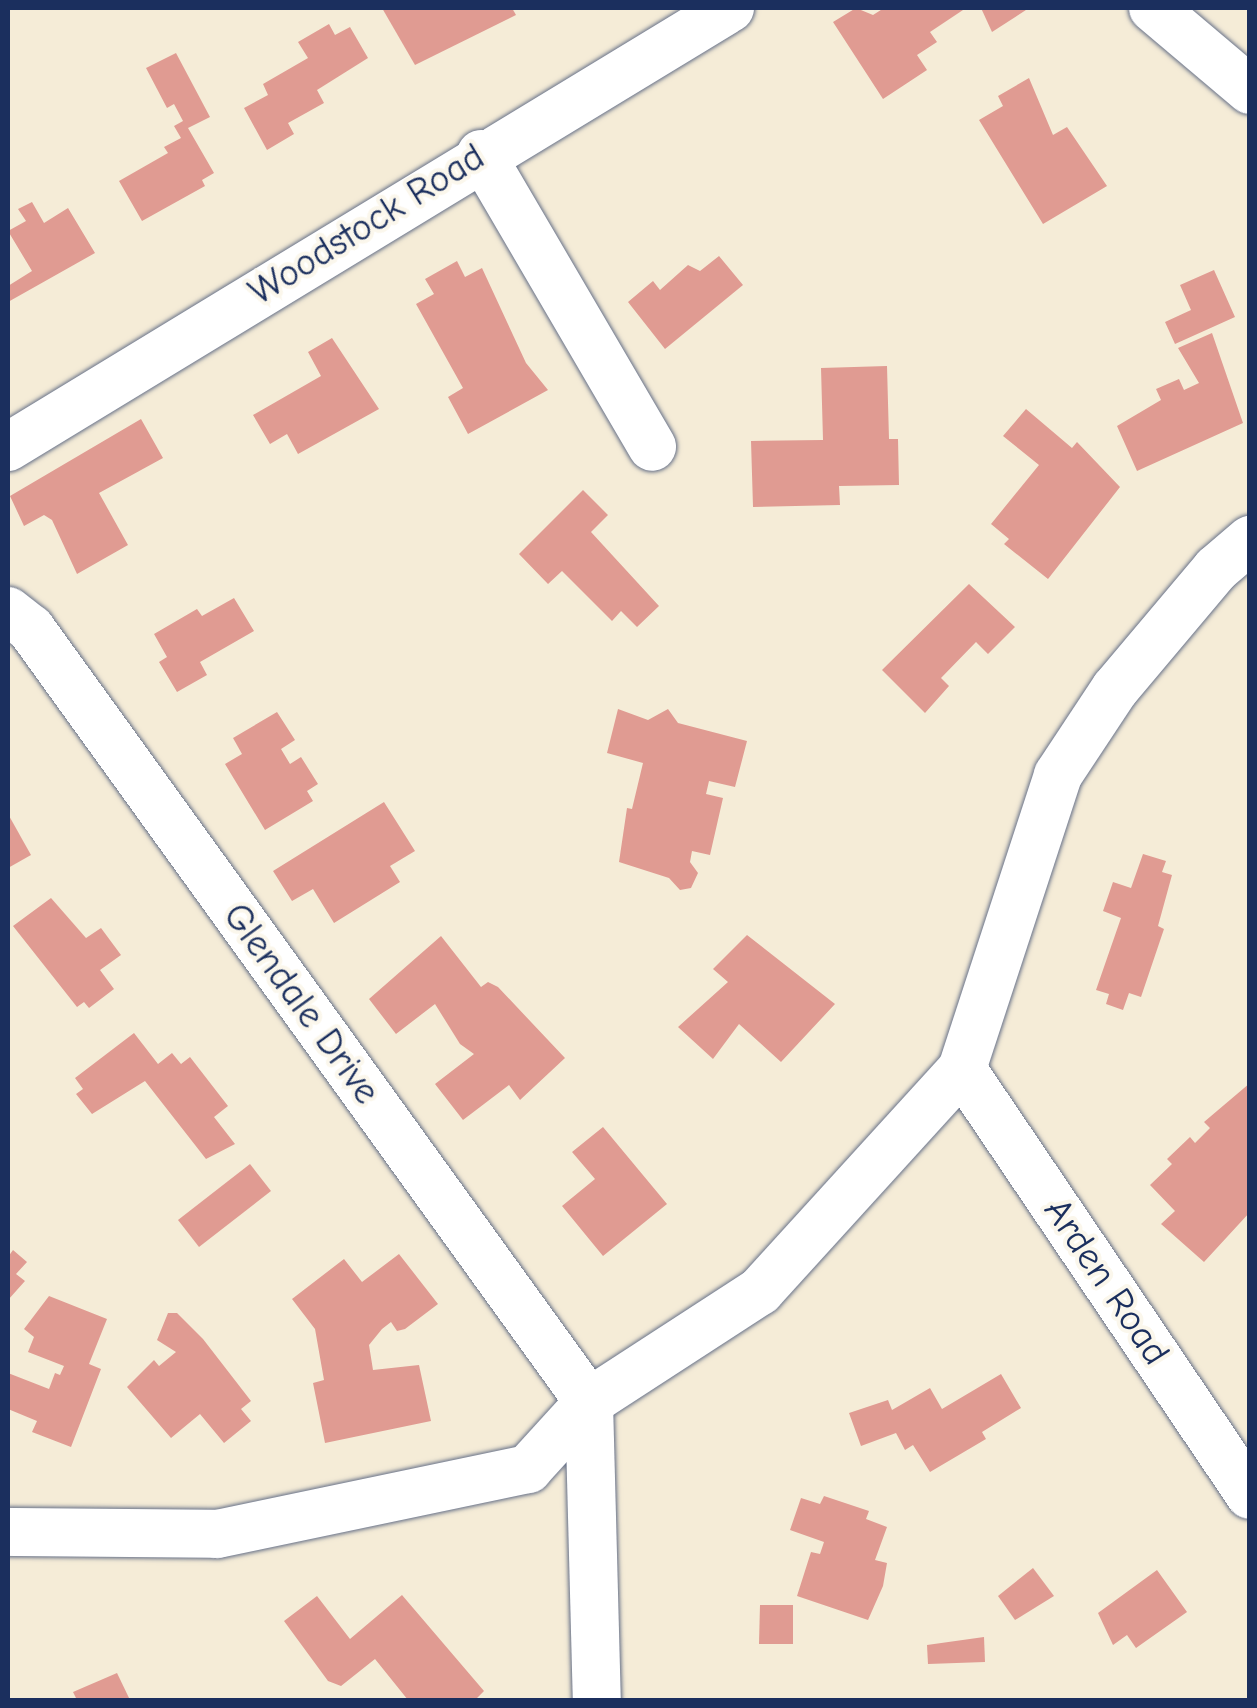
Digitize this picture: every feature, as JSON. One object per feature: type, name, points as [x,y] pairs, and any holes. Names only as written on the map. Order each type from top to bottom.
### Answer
[{"type":"street","name":"Woodstock Road","points":[[8,447],[481,154],[730,8]]},
{"type":"street","points":[[1153,8],[1250,90]]},
{"type":"street","points":[[481,154],[652,447]]},
{"type":"street","points":[[8,1531],[106,1537],[217,1534],[528,1469],[590,1402],[760,1291],[962,1069],[1058,775],[1116,689],[1216,569],[1250,540]]},
{"type":"street","name":"Glendale Drive","points":[[8,611],[31,630],[590,1402]]},
{"type":"street","name":"Arden Road","points":[[962,1069],[1250,1495]]},
{"type":"street","points":[[590,1402],[597,1700]]},
{"type":"building","points":[[382,8],[512,8],[516,15],[415,65]]},
{"type":"building","points":[[856,8],[873,15],[884,8],[966,8],[930,32],[937,42],[917,55],[927,70],[883,99],[833,22]]},
{"type":"building","points":[[981,8],[1029,8],[992,32]]},
{"type":"building","points":[[329,24],[335,35],[350,27],[368,58],[317,90],[324,103],[288,123],[294,134],[267,150],[244,108],[268,95],[263,84],[308,58],[298,42]]},
{"type":"building","points":[[176,53],[210,117],[188,128],[214,173],[202,180],[205,186],[142,221],[119,181],[168,153],[164,147],[181,138],[174,126],[183,121],[174,104],[167,108],[146,68]]},
{"type":"building","points":[[1029,78],[1053,135],[1067,127],[1107,186],[1043,224],[979,120],[1003,106],[998,96]]},
{"type":"building","points":[[32,202],[44,223],[68,208],[95,253],[8,302],[8,286],[32,271],[8,231],[26,221],[18,209]]},
{"type":"building","points":[[719,256],[743,285],[665,349],[628,302],[653,281],[660,290],[688,265],[700,271]]},
{"type":"building","points":[[457,261],[465,277],[482,268],[526,363],[548,390],[468,434],[448,397],[463,388],[416,304],[434,294],[425,279]]},
{"type":"building","points":[[1214,270],[1235,317],[1175,344],[1165,322],[1191,310],[1180,285]]},
{"type":"building","points":[[1212,333],[1243,423],[1137,471],[1117,426],[1161,400],[1156,389],[1179,379],[1184,390],[1199,383],[1178,348]]},
{"type":"building","points":[[332,338],[379,409],[298,454],[287,434],[270,444],[253,415],[321,376],[308,352]]},
{"type":"building","points":[[887,366],[889,439],[898,439],[899,485],[839,486],[840,505],[753,507],[751,441],[823,440],[821,368]]},
{"type":"building","points":[[1026,409],[1072,448],[1077,442],[1120,487],[1048,579],[1004,544],[1009,539],[991,524],[1039,465],[1003,436]]},
{"type":"building","points":[[141,419],[163,458],[99,493],[128,545],[77,574],[52,520],[44,515],[24,526],[10,496]]},
{"type":"building","points":[[583,490],[608,515],[591,532],[659,606],[637,627],[621,611],[612,621],[562,571],[548,584],[519,554]]},
{"type":"building","points":[[969,584],[1015,627],[988,654],[976,642],[941,678],[949,686],[925,713],[882,670]]},
{"type":"building","points":[[234,598],[254,631],[200,662],[207,675],[177,692],[159,662],[167,657],[154,634],[197,609],[202,616]]},
{"type":"building","points":[[618,709],[648,720],[668,709],[678,723],[747,741],[735,787],[709,781],[706,794],[723,798],[710,855],[692,851],[690,862],[698,873],[691,888],[680,890],[669,878],[619,862],[627,808],[632,809],[643,763],[607,753]]},
{"type":"building","points":[[277,712],[295,740],[281,749],[290,764],[301,757],[318,784],[307,791],[313,801],[265,830],[225,764],[242,754],[233,738]]},
{"type":"building","points":[[384,802],[415,851],[390,866],[400,882],[334,923],[313,889],[292,901],[273,871]]},
{"type":"building","points":[[8,814],[31,855],[8,868]]},
{"type":"building","points":[[1143,854],[1166,861],[1162,872],[1172,875],[1158,926],[1164,929],[1141,997],[1129,993],[1123,1010],[1106,1004],[1109,994],[1096,990],[1121,918],[1103,911],[1113,882],[1131,888]]},
{"type":"building","points":[[51,898],[86,938],[101,928],[121,955],[100,970],[114,989],[89,1008],[84,1002],[77,1007],[13,926]]},
{"type":"building","points":[[747,935],[835,1004],[781,1062],[739,1024],[713,1059],[678,1027],[728,982],[713,969]]},
{"type":"building","points":[[441,936],[481,987],[488,982],[498,987],[565,1058],[520,1100],[509,1085],[463,1120],[435,1084],[474,1054],[460,1044],[435,1004],[396,1034],[369,999]]},
{"type":"building","points":[[134,1033],[158,1064],[172,1053],[181,1064],[190,1057],[228,1106],[214,1117],[235,1144],[206,1159],[145,1081],[92,1114],[76,1094],[83,1089],[75,1078]]},
{"type":"building","points":[[1250,1083],[1250,1212],[1204,1262],[1161,1224],[1175,1211],[1150,1185],[1172,1164],[1167,1159],[1190,1137],[1195,1143],[1210,1128],[1204,1122]]},
{"type":"building","points":[[603,1127],[667,1204],[603,1256],[562,1206],[595,1179],[572,1152]]},
{"type":"building","points":[[250,1164],[271,1191],[199,1247],[178,1220]]},
{"type":"building","points":[[13,1250],[27,1262],[16,1274],[25,1281],[8,1300],[8,1257]]},
{"type":"building","points":[[399,1254],[438,1304],[405,1329],[397,1331],[391,1322],[382,1329],[369,1345],[373,1370],[419,1365],[431,1421],[325,1443],[313,1383],[324,1380],[315,1329],[292,1299],[344,1259],[362,1282]]},
{"type":"building","points":[[49,1296],[107,1319],[89,1364],[101,1369],[71,1447],[32,1432],[37,1421],[8,1409],[8,1373],[49,1389],[55,1373],[60,1375],[64,1366],[28,1352],[34,1337],[24,1329]]},
{"type":"building","points":[[168,1313],[177,1313],[203,1339],[251,1401],[241,1409],[251,1421],[224,1443],[200,1414],[171,1438],[127,1387],[154,1360],[159,1366],[176,1352],[157,1340]]},
{"type":"building","points":[[1001,1374],[1021,1408],[982,1432],[986,1439],[930,1472],[913,1445],[905,1450],[896,1433],[861,1446],[849,1413],[888,1400],[892,1410],[930,1388],[942,1409]]},
{"type":"building","points":[[824,1496],[869,1511],[866,1519],[887,1527],[875,1560],[887,1563],[883,1586],[868,1620],[797,1596],[811,1552],[820,1554],[824,1542],[790,1530],[801,1498],[820,1504]]},
{"type":"building","points":[[1033,1568],[1054,1596],[1015,1620],[998,1596]]},
{"type":"building","points":[[1157,1570],[1187,1612],[1136,1648],[1127,1635],[1113,1645],[1098,1613]]},
{"type":"building","points":[[402,1595],[484,1691],[475,1700],[408,1700],[375,1659],[341,1686],[328,1681],[284,1621],[317,1596],[350,1639]]},
{"type":"building","points":[[760,1605],[793,1605],[793,1644],[759,1644]]},
{"type":"building","points":[[984,1637],[985,1662],[928,1664],[927,1645]]},
{"type":"building","points":[[117,1673],[130,1700],[77,1700],[73,1692]]}]
